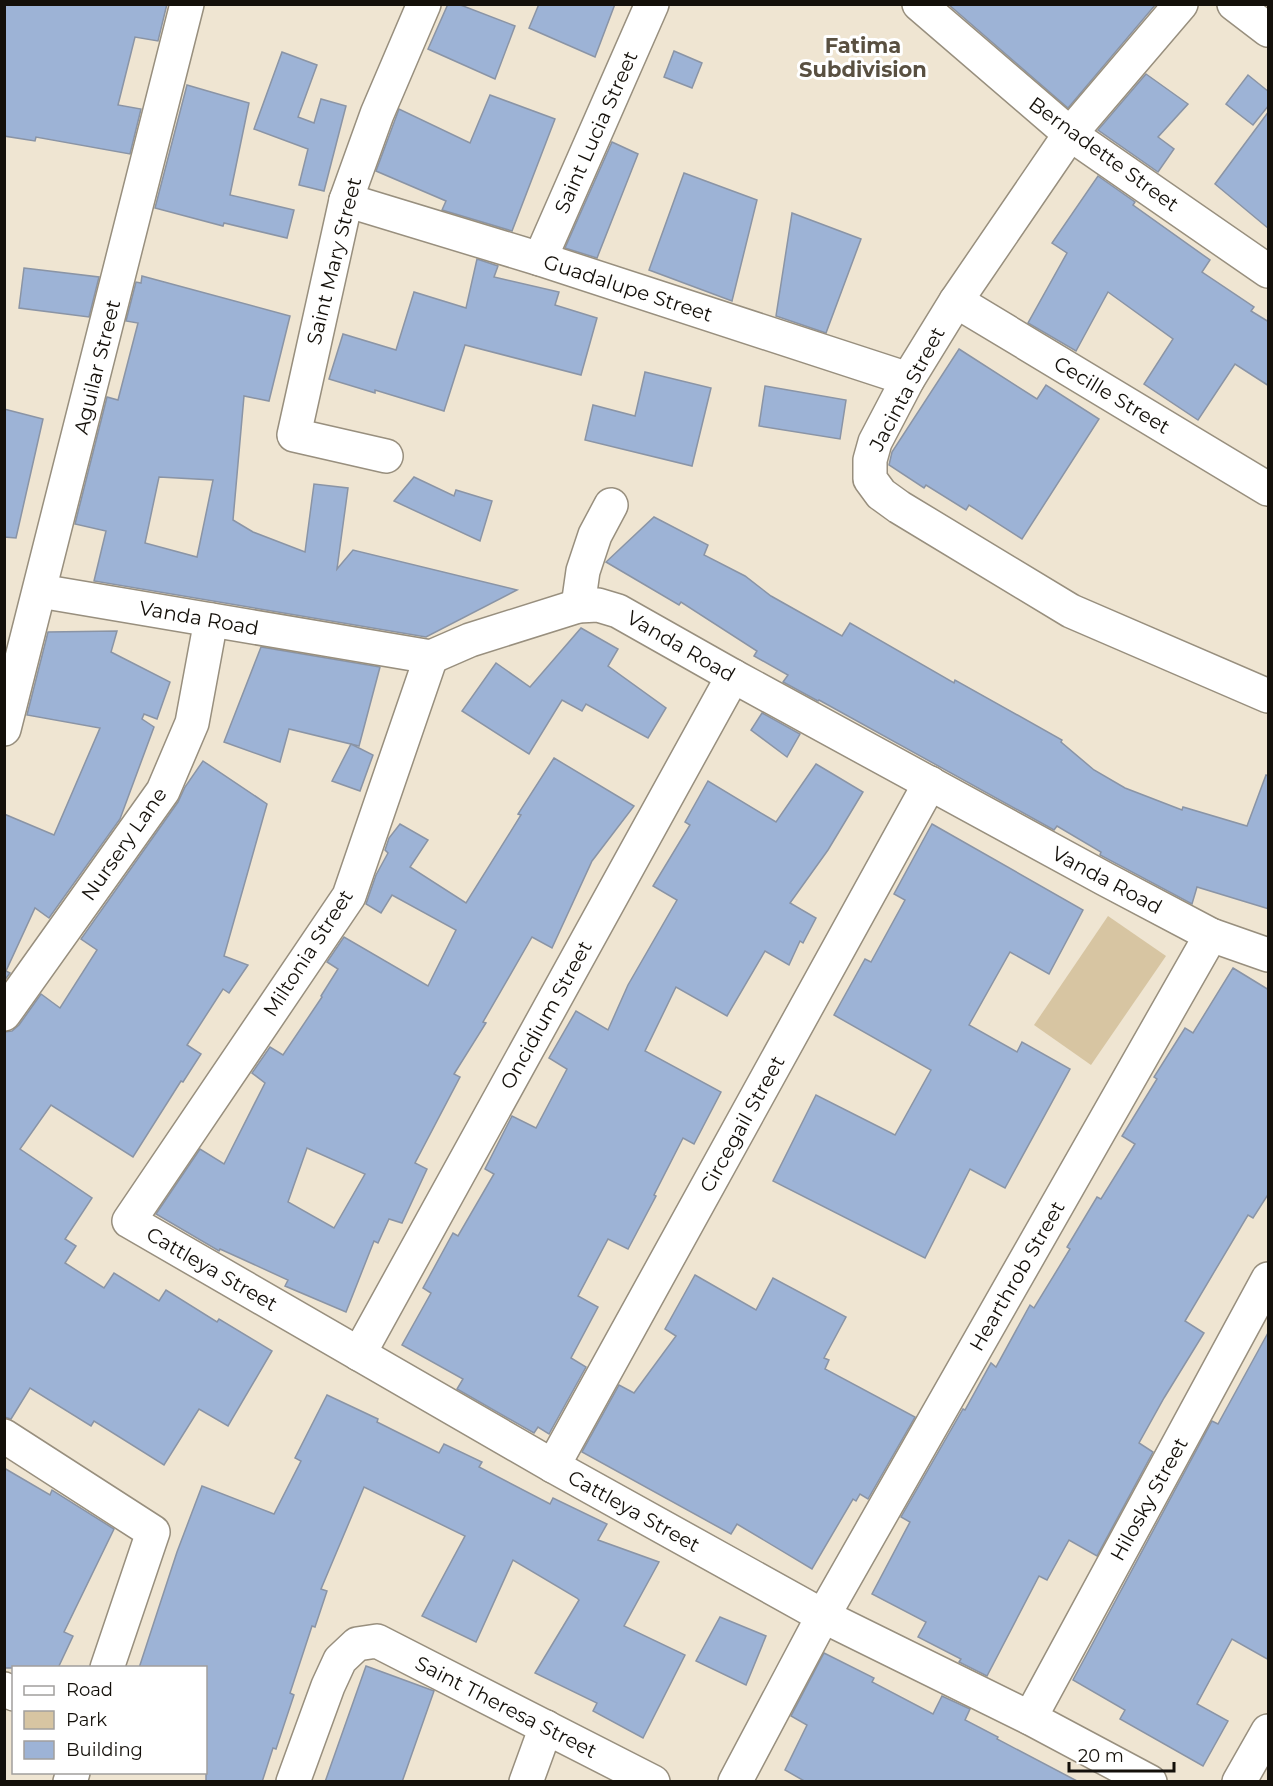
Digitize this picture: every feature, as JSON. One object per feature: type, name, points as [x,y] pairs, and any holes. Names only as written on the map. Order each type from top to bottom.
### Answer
[{"type":"street","name":"Aguilar Street","points":[[4,729],[187,4]]},
{"type":"street","name":"Saint Mary Street","points":[[386,456],[294,435],[346,200],[377,114],[424,4]]},
{"type":"street","name":"Saint Lucia Street","points":[[540,259],[652,4]]},
{"type":"street","name":"Bernadette Street","points":[[919,4],[1070,134],[1269,271]]},
{"type":"street","name":"Jacinta Street","points":[[1181,4],[1070,134],[956,301],[909,379],[875,442],[870,460],[870,479],[881,494],[899,507],[1071,611],[1266,688]]},
{"type":"street","points":[[1234,4],[1269,30]]},
{"type":"street","name":"Guadalupe Street","points":[[346,200],[540,259],[909,379]]},
{"type":"street","name":"Cecille Street","points":[[956,301],[1269,489]]},
{"type":"street","points":[[578,606],[583,571],[594,535],[611,505]]},
{"type":"street","name":"Vanda Road","points":[[40,591],[430,657],[470,640],[578,606],[598,604],[618,611],[1085,869],[1211,935],[1269,955]]},
{"type":"street","name":"Nursery Lane","points":[[4,1014],[163,791],[192,723],[212,620]]},
{"type":"street","name":"Miltonia Street","points":[[129,1221],[349,896],[430,657]]},
{"type":"street","name":"Oncidium Street","points":[[359,1354],[733,676]]},
{"type":"street","name":"Circegail Street","points":[[553,1466],[930,783]]},
{"type":"street","name":"Hearthrob Street","points":[[735,1782],[823,1616],[1211,935]]},
{"type":"street","name":"Cattleya Street","points":[[129,1221],[553,1466],[823,1616],[1030,1718],[1150,1782]]},
{"type":"street","name":"Hilosky Street","points":[[1030,1718],[1269,1279]]},
{"type":"street","points":[[4,1436],[153,1532],[108,1666]]},
{"type":"street","name":"Saint Theresa Street","points":[[293,1782],[328,1686],[340,1660],[357,1644],[377,1641],[653,1782]]},
{"type":"street","points":[[526,1782],[546,1727]]},
{"type":"street","points":[[1239,1782],[1269,1731]]},
{"type":"green space","points":[[1108,916],[1166,956],[1091,1065],[1034,1025]]},
{"type":"building","points":[[4,4],[167,4],[158,41],[135,37],[118,105],[141,109],[130,154],[36,137],[35,141],[4,136]]},
{"type":"building","points":[[448,4],[458,4],[515,26],[495,79],[428,49]]},
{"type":"building","points":[[539,4],[615,4],[595,57],[529,28]]},
{"type":"building","points":[[948,4],[1156,4],[1068,108]]},
{"type":"building","points":[[674,51],[702,63],[692,88],[664,77]]},
{"type":"building","points":[[282,52],[317,65],[298,117],[314,123],[321,99],[346,106],[324,191],[299,185],[308,149],[254,129]]},
{"type":"building","points":[[1146,74],[1188,104],[1158,137],[1174,149],[1158,172],[1098,130]]},
{"type":"building","points":[[1248,75],[1269,92],[1269,105],[1253,125],[1226,104]]},
{"type":"building","points":[[187,85],[249,103],[230,195],[294,210],[287,238],[224,223],[223,226],[155,208]]},
{"type":"building","points":[[490,95],[555,119],[512,231],[442,210],[446,201],[376,171],[399,109],[470,143]]},
{"type":"building","points":[[1269,111],[1269,229],[1215,184]]},
{"type":"building","points":[[612,142],[638,154],[597,258],[565,248]]},
{"type":"building","points":[[684,173],[757,200],[732,301],[649,270]]},
{"type":"building","points":[[1098,176],[1135,202],[1133,205],[1210,260],[1202,272],[1254,307],[1251,311],[1269,322],[1269,386],[1235,364],[1198,420],[1144,384],[1173,339],[1108,292],[1076,351],[1028,323],[1067,253],[1052,243]]},
{"type":"building","points":[[792,213],[861,239],[826,333],[776,316]]},
{"type":"building","points":[[477,259],[498,266],[494,277],[559,292],[555,305],[597,318],[581,375],[465,345],[444,411],[329,379],[343,334],[396,350],[414,292],[466,308]]},
{"type":"building","points":[[24,268],[99,277],[89,317],[19,308]]},
{"type":"building","points":[[142,276],[290,316],[269,401],[244,396],[233,520],[253,532],[305,552],[314,484],[348,488],[337,569],[353,550],[517,590],[426,637],[94,581],[106,531],[75,524],[107,397],[118,400],[138,323],[126,321],[136,282],[141,283]],"holes":[[[159,477],[213,480],[197,557],[145,543]]]},
{"type":"building","points":[[959,349],[1037,399],[1046,385],[1099,419],[1022,539],[969,505],[966,510],[926,485],[924,488],[889,465],[892,452]]},
{"type":"building","points":[[645,372],[711,388],[692,466],[585,440],[593,405],[635,416]]},
{"type":"building","points":[[765,386],[846,400],[840,439],[759,426]]},
{"type":"building","points":[[4,409],[43,419],[16,538],[4,537]]},
{"type":"building","points":[[414,477],[454,496],[456,490],[492,501],[480,541],[394,501]]},
{"type":"building","points":[[654,517],[708,545],[704,555],[745,576],[771,596],[842,636],[850,623],[954,683],[955,680],[1062,740],[1061,742],[1094,770],[1125,788],[1182,810],[1183,807],[1247,826],[1266,775],[1269,776],[1269,909],[1197,887],[1192,904],[1100,855],[1101,852],[1057,826],[1054,830],[783,682],[788,675],[754,656],[757,651],[681,602],[679,605],[606,562]]},
{"type":"building","points":[[581,628],[618,649],[608,666],[666,708],[648,738],[586,704],[582,711],[562,700],[529,754],[462,711],[496,663],[530,687]]},
{"type":"building","points":[[117,631],[111,652],[170,682],[157,719],[144,714],[142,719],[154,727],[120,819],[49,918],[35,908],[6,971],[10,973],[4,981],[4,814],[54,835],[100,728],[27,715],[48,632]]},
{"type":"building","points":[[261,647],[380,667],[359,746],[289,729],[280,762],[224,742]]},
{"type":"building","points":[[762,713],[800,734],[787,757],[751,730]]},
{"type":"building","points":[[351,744],[373,755],[360,791],[332,781]]},
{"type":"building","points":[[554,758],[634,806],[592,861],[552,948],[532,937],[483,1022],[486,1023],[454,1074],[460,1077],[415,1163],[427,1169],[402,1223],[389,1219],[378,1243],[374,1241],[346,1312],[285,1286],[288,1280],[220,1249],[219,1251],[156,1214],[200,1149],[224,1164],[265,1083],[252,1073],[270,1047],[283,1055],[338,969],[327,962],[344,937],[428,986],[456,930],[392,895],[381,913],[366,904],[376,875],[388,853],[385,850],[389,838],[400,824],[428,840],[410,867],[466,903],[521,815],[518,814]],"holes":[[[307,1148],[365,1174],[334,1228],[288,1202]]]},
{"type":"building","points":[[203,761],[267,804],[224,956],[248,965],[229,993],[223,989],[187,1045],[201,1054],[183,1082],[181,1081],[133,1157],[51,1105],[20,1149],[92,1198],[65,1239],[76,1246],[65,1263],[104,1288],[114,1273],[159,1301],[166,1290],[217,1322],[219,1319],[272,1351],[228,1426],[199,1409],[164,1465],[94,1421],[91,1426],[30,1388],[11,1419],[4,1417],[4,1032],[12,1031],[19,1025],[41,994],[60,1008],[97,950],[81,939],[178,802],[185,787]]},
{"type":"building","points":[[816,764],[863,792],[828,850],[790,903],[816,918],[803,943],[800,941],[789,965],[765,951],[727,1016],[676,987],[645,1051],[721,1092],[694,1144],[683,1138],[628,1249],[608,1239],[578,1296],[598,1307],[571,1358],[586,1367],[549,1434],[538,1427],[534,1433],[457,1389],[463,1379],[402,1345],[431,1293],[423,1288],[453,1233],[458,1236],[494,1174],[485,1169],[512,1116],[536,1128],[567,1069],[549,1058],[576,1011],[608,1030],[628,985],[677,900],[653,886],[690,825],[685,822],[708,781],[776,822]]},
{"type":"building","points":[[932,824],[1083,910],[1049,974],[1010,952],[969,1025],[1017,1052],[1022,1042],[1070,1069],[1005,1188],[970,1169],[925,1258],[773,1181],[816,1095],[895,1135],[931,1070],[834,1015],[865,959],[871,962],[905,900],[894,894]]},
{"type":"building","points":[[1233,968],[1269,990],[1269,1193],[1253,1218],[1248,1215],[1185,1321],[1204,1333],[1139,1443],[1153,1452],[1097,1556],[1069,1540],[1047,1580],[1039,1576],[987,1676],[959,1662],[961,1659],[918,1637],[926,1622],[872,1594],[910,1522],[901,1517],[963,1409],[965,1410],[991,1363],[996,1367],[1030,1305],[1034,1308],[1070,1249],[1067,1247],[1097,1197],[1101,1199],[1135,1144],[1122,1136],[1157,1079],[1154,1077],[1185,1028],[1193,1033]]},
{"type":"building","points":[[695,1275],[756,1310],[773,1278],[846,1317],[824,1358],[829,1360],[825,1369],[915,1417],[868,1499],[860,1494],[856,1501],[853,1499],[812,1569],[737,1524],[731,1534],[582,1452],[619,1385],[634,1393],[676,1336],[665,1329]]},
{"type":"building","points":[[1269,1331],[1269,1660],[1232,1639],[1197,1704],[1228,1721],[1203,1766],[1120,1719],[1125,1710],[1073,1680],[1212,1421],[1218,1424]]},
{"type":"building","points":[[327,1395],[378,1419],[377,1422],[439,1453],[444,1444],[482,1462],[479,1467],[550,1504],[553,1498],[607,1524],[598,1540],[659,1562],[624,1626],[685,1655],[643,1738],[593,1711],[597,1703],[535,1673],[579,1600],[577,1598],[513,1560],[476,1642],[422,1616],[465,1536],[364,1487],[321,1589],[327,1591],[315,1627],[312,1626],[290,1693],[294,1695],[262,1782],[206,1782],[207,1666],[140,1666],[177,1552],[202,1486],[274,1514],[301,1461],[295,1458]]},
{"type":"building","points":[[4,1468],[50,1495],[52,1490],[114,1529],[64,1632],[73,1636],[59,1666],[4,1668]]},
{"type":"building","points":[[720,1617],[766,1636],[746,1685],[696,1661]]},
{"type":"building","points":[[824,1653],[874,1678],[872,1682],[933,1714],[942,1696],[970,1709],[965,1720],[1079,1782],[806,1782],[785,1770],[807,1725],[791,1716]]},
{"type":"building","points":[[366,1666],[434,1691],[402,1782],[325,1782]]},
{"type":"district","name":"Fatima Subdivision","points":[[863,57]]}]
